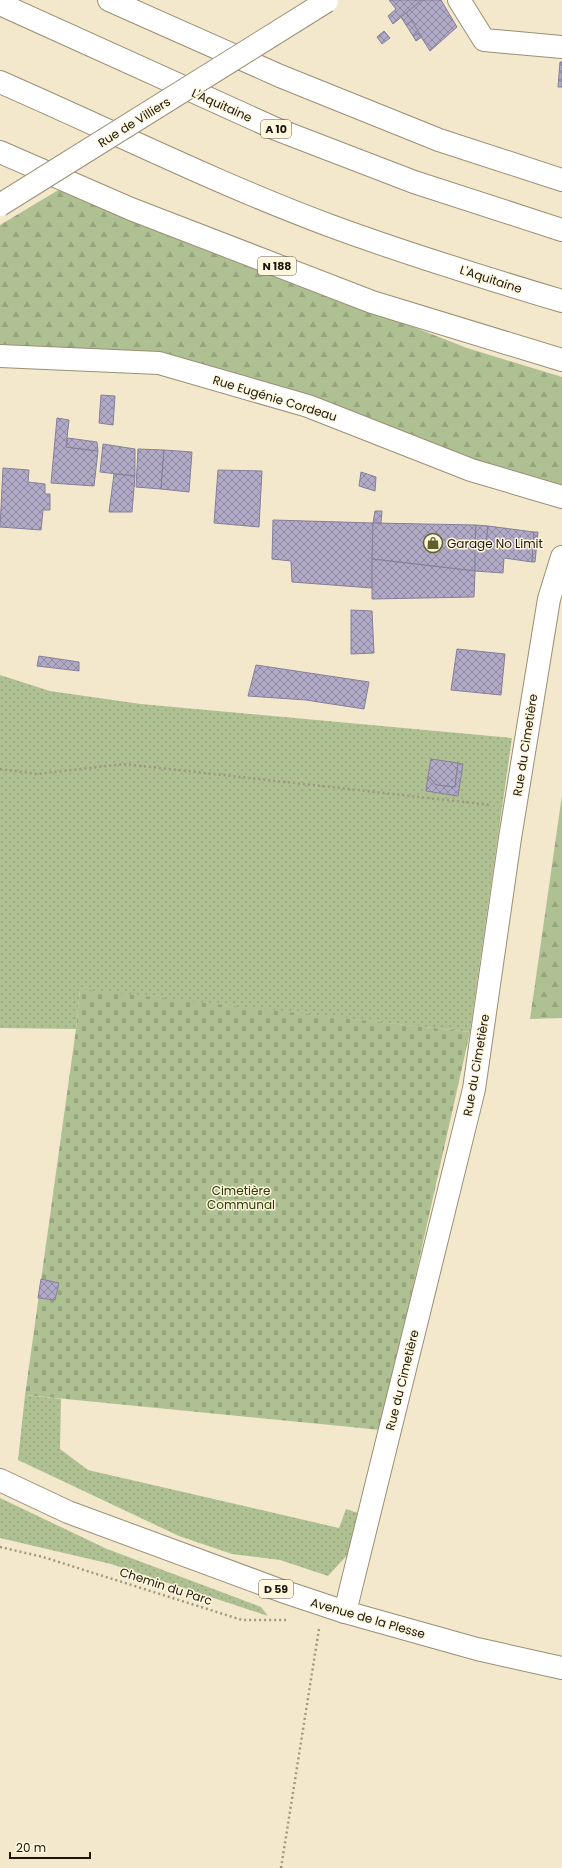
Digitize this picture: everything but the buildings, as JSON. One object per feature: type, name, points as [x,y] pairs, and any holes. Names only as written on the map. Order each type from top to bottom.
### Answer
[{"type":"main road","points":[[109,0],[280,76],[439,140],[562,180]]},
{"type":"main road","name":"Rue de Villiers","points":[[0,205],[328,0]]},
{"type":"main road","points":[[459,0],[484,40],[562,47]]},
{"type":"main road","name":"L'Aquitaine","points":[[0,4],[276,129],[414,182],[562,230]]},
{"type":"main road","name":"L'Aquitaine","points":[[0,82],[249,193],[331,226],[485,278],[562,301]]},
{"type":"main road","name":"N 188","points":[[0,152],[131,209],[372,302],[562,360]]},
{"type":"main road","name":"Rue Eugénie Cordeau","points":[[0,356],[159,363],[308,406],[471,470],[562,497]]},
{"type":"main road","name":"Rue du Cimetière","points":[[345,1612],[474,1089],[515,808],[549,599],[562,558]]},
{"type":"main road","name":"Avenue de la Plesse","points":[[0,1480],[68,1512],[323,1605],[477,1649],[562,1668]]},
{"type":"path","points":[[0,769],[37,774],[124,764],[515,808]]},
{"type":"path","name":"Chemin du Parc","points":[[0,1547],[43,1557],[242,1620],[287,1620]]},
{"type":"path","points":[[281,1868],[323,1605]]},
{"type":"green space","points":[[60,189],[467,348],[562,377],[562,495],[159,363],[0,344],[0,225]]},
{"type":"green space","points":[[0,675],[50,691],[141,704],[512,738],[470,1032],[80,990],[76,1029],[0,1028]]},
{"type":"green space","points":[[562,795],[562,1018],[530,1019]]},
{"type":"green space","name":"Cimetière Communal","points":[[80,989],[470,1032],[381,1430],[25,1395],[76,1029]]},
{"type":"green space","points":[[25,1395],[61,1399],[60,1449],[88,1470],[339,1528],[346,1509],[361,1514],[351,1551],[328,1576],[280,1560],[232,1554],[179,1536],[18,1460]]},
{"type":"green space","points":[[0,1498],[107,1549],[261,1607],[268,1616],[111,1564],[0,1538]]},
{"type":"place","name":"Garage No Limit","points":[[433,543]]}]
